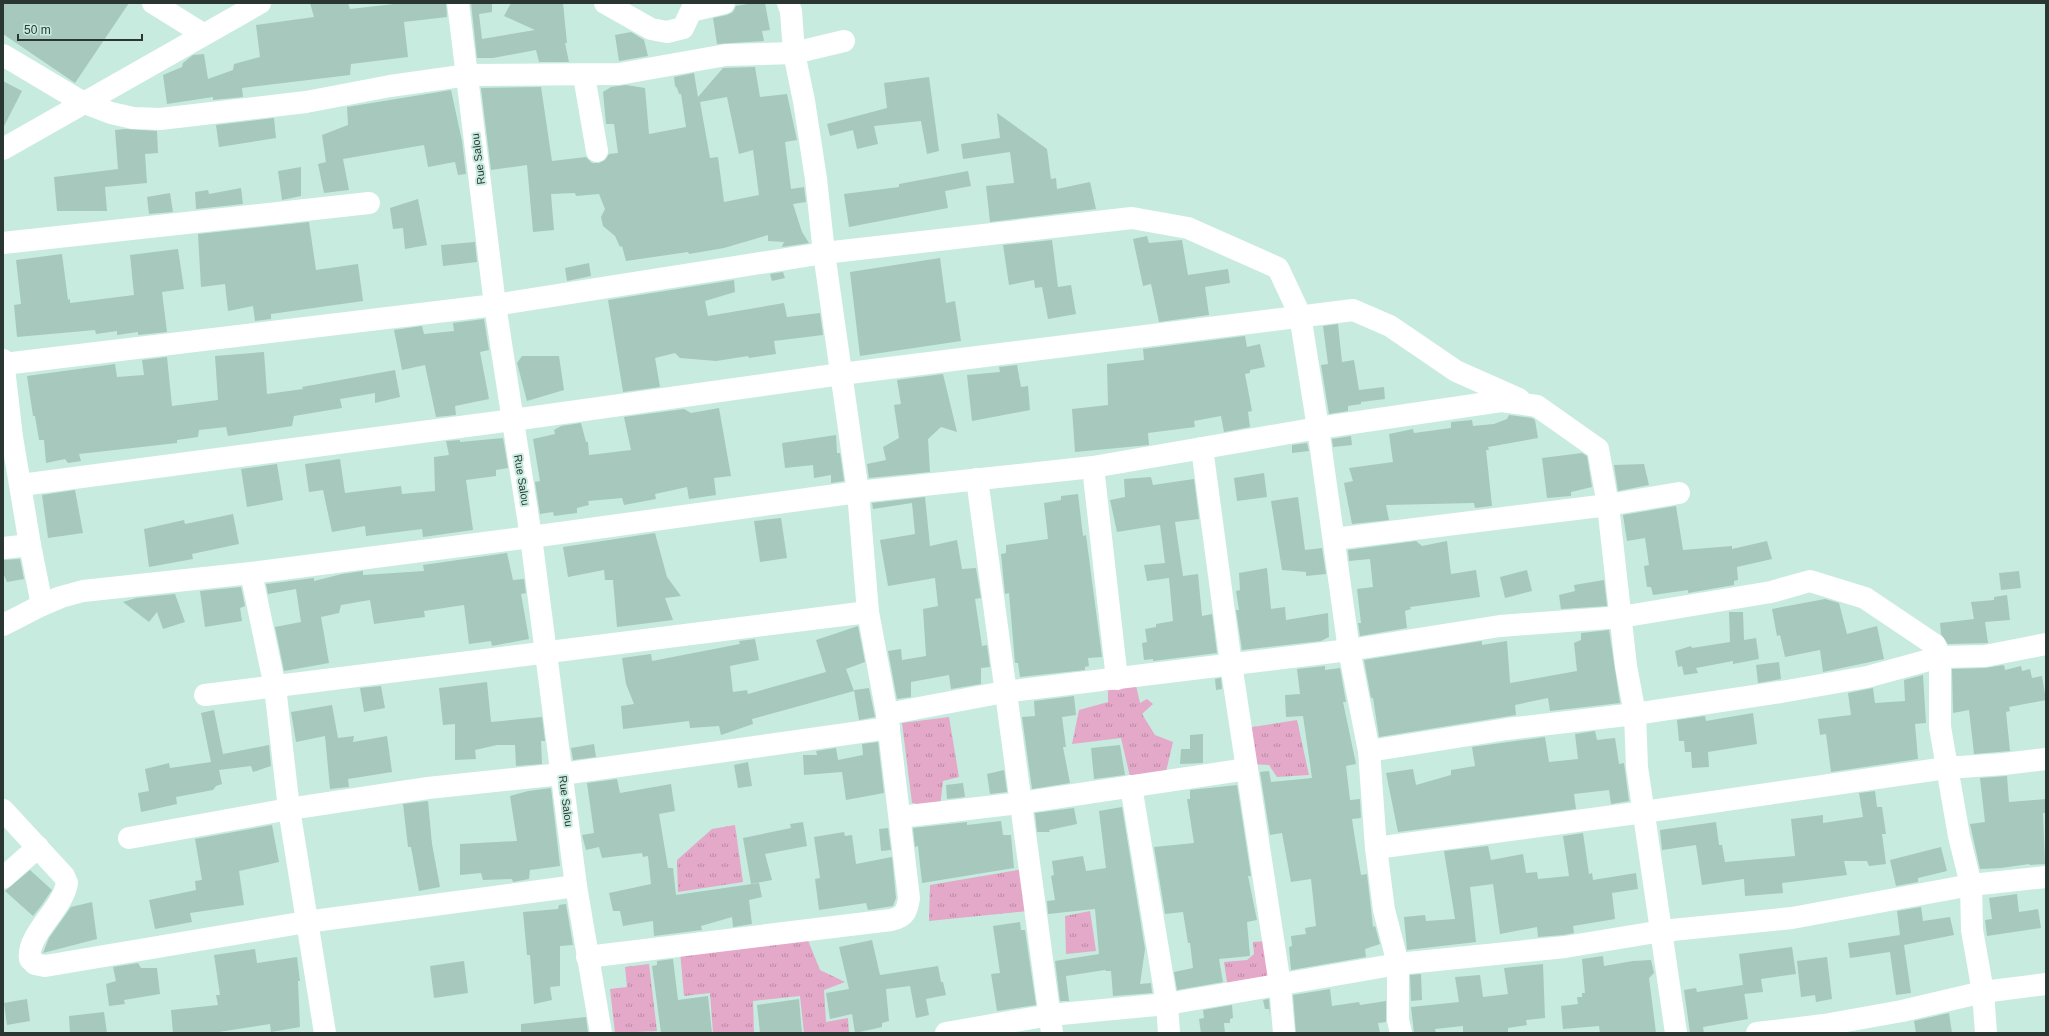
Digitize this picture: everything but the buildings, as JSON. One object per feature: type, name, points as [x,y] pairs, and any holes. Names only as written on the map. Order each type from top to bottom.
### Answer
[{"type":"street","points":[[153,3],[203,34]]},
{"type":"street","points":[[3,149],[82,102],[260,3]]},
{"type":"street","name":"Rue Salou","points":[[458,3],[495,305],[531,537],[576,886],[601,1033]]},
{"type":"street","points":[[604,3],[651,29],[667,32],[683,28],[690,11],[724,3]]},
{"type":"street","points":[[587,957],[898,918],[905,914],[909,898],[888,721],[868,612],[858,492],[804,101],[794,53],[791,11],[788,3]]},
{"type":"street","points":[[3,55],[82,102],[111,113],[133,118],[160,119],[306,102],[390,86],[468,75],[584,76],[619,74],[726,55],[794,53],[844,40]]},
{"type":"street","points":[[584,76],[597,151]]},
{"type":"street","points":[[3,243],[369,203]]},
{"type":"street","points":[[42,605],[30,545],[21,485],[7,437],[3,362],[495,305],[824,253],[1132,218],[1188,228],[1278,268],[1300,315],[1318,428],[1349,650],[1369,751],[1376,848],[1384,910],[1398,964],[1398,1020],[1401,1033]]},
{"type":"street","points":[[21,485],[513,420],[841,374],[1300,315],[1354,310],[1390,326],[1456,371],[1537,406],[1598,449],[1608,504],[1626,666],[1635,714],[1637,767],[1676,1033]]},
{"type":"street","points":[[3,625],[42,605],[61,597],[83,591],[251,573],[531,537],[858,492],[1093,467],[1318,428],[1501,402],[1537,406]]},
{"type":"street","points":[[1202,448],[1231,664],[1280,985],[1284,1033]]},
{"type":"street","points":[[1093,467],[1118,679]]},
{"type":"street","points":[[977,480],[1004,692],[1051,1024]]},
{"type":"street","points":[[1334,539],[1608,504],[1679,493]]},
{"type":"street","points":[[3,548],[30,545]]},
{"type":"street","points":[[251,573],[275,687],[289,809],[325,1033]]},
{"type":"street","points":[[129,838],[289,809],[428,788],[562,774],[888,721],[1004,692],[1349,650],[1500,626],[1621,617],[1771,592],[1810,581],[1865,598],[1935,645],[1940,657],[1940,727],[1946,768],[1971,884],[1972,930],[1983,992],[1986,1033]]},
{"type":"street","points":[[205,695],[545,654],[868,612]]},
{"type":"street","points":[[1369,751],[1507,729],[1635,714],[1781,692],[1867,677],[1940,657],[1985,656],[2046,644]]},
{"type":"street","points":[[1376,848],[1644,812],[1946,768],[2004,764],[2046,759]]},
{"type":"street","points":[[900,817],[1020,803],[1247,769]]},
{"type":"street","points":[[1131,786],[1167,1004],[1169,1033]]},
{"type":"street","points":[[3,810],[64,876],[67,883],[62,899],[32,943],[28,952],[30,959],[35,964],[44,966],[306,922],[576,886]]},
{"type":"street","points":[[3,878],[38,847]]},
{"type":"street","points":[[946,1033],[1051,1024],[1398,964],[1565,947],[1662,931],[1792,918],[1971,884],[2046,877]]},
{"type":"street","points":[[1757,1033],[1824,1025],[1894,1013],[1983,992],[2046,984]]},
{"type":"green space","points":[[1135,681],[1140,703],[1147,699],[1153,704],[1142,714],[1155,735],[1173,742],[1165,776],[1131,781],[1121,738],[1072,744],[1079,710],[1108,702],[1108,691],[1092,691]]},
{"type":"green space","points":[[949,717],[959,777],[943,781],[940,807],[912,803],[902,723]]},
{"type":"green space","points":[[1297,720],[1309,775],[1277,777],[1269,765],[1249,764],[1246,728]]},
{"type":"green space","points":[[735,825],[743,882],[678,892],[677,860],[712,829]]},
{"type":"green space","points":[[1024,869],[1028,911],[929,921],[930,885]]},
{"type":"green space","points":[[1090,911],[1096,951],[1066,954],[1065,916]]},
{"type":"green space","points":[[805,933],[820,970],[845,982],[824,990],[826,1022],[848,1018],[849,1033],[804,1033],[800,996],[753,1001],[754,1033],[713,1033],[710,993],[684,996],[680,951]]},
{"type":"green space","points":[[1267,941],[1270,982],[1228,989],[1224,962],[1247,960],[1254,954],[1253,942]]},
{"type":"green space","points":[[649,964],[657,1031],[615,1033],[610,989],[627,987],[625,967]]}]
